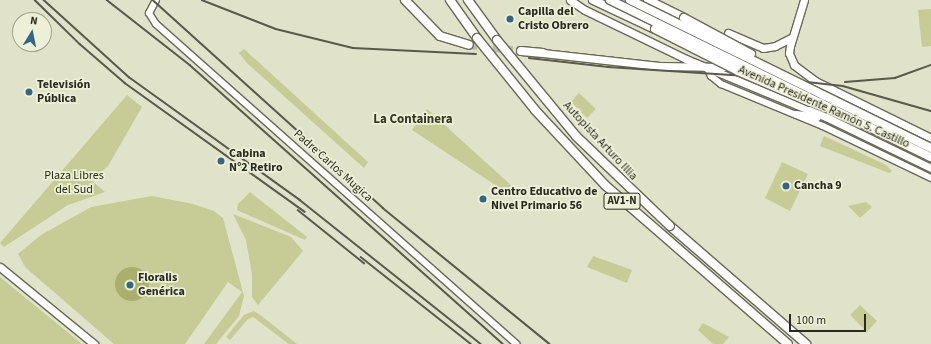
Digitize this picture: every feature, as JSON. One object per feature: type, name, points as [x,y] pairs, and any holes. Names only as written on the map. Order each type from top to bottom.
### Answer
[{"type":"highway","points":[[405,0],[440,36],[469,45]]},
{"type":"highway","name":"Autopista Arturo Illia","points":[[450,0],[477,38],[535,110],[600,180],[788,344]]},
{"type":"highway","name":"Autopista Arturo Illia","points":[[468,0],[497,40],[576,136],[613,174],[719,271],[806,344]]},
{"type":"highway","points":[[593,0],[656,29],[765,83],[850,116]]},
{"type":"highway","points":[[610,0],[850,116],[931,157]]},
{"type":"highway","points":[[630,0],[931,148]]},
{"type":"highway","points":[[648,0],[684,18],[796,81]]},
{"type":"highway","points":[[521,51],[543,53]]},
{"type":"main road","name":"Avenida Presidente Ramón S. Castillo","points":[[570,0],[585,10],[686,59],[826,118],[931,168]]},
{"type":"main road","points":[[735,40],[728,33],[763,48],[775,46],[791,38],[804,0]]},
{"type":"main road","name":"Avenida Presidente Ramón S. Castillo","points":[[791,38],[789,53],[794,65],[801,72],[931,138]]},
{"type":"main road","points":[[682,46],[686,59]]},
{"type":"main road","points":[[543,53],[659,66],[707,68],[726,67]]},
{"type":"main road","points":[[796,114],[826,118]]},
{"type":"main road","points":[[879,143],[886,143],[889,140]]},
{"type":"main road","points":[[0,267],[94,344]]},
{"type":"street","name":"Padre Carlos Mugica","points":[[156,0],[149,13],[156,24],[516,344]]},
{"type":"street","name":"Avenida Presidente Ramón S. Castillo","points":[[707,68],[711,76],[721,84],[796,114],[931,178]]},
{"type":"green space","points":[[931,9],[931,46],[922,47],[918,10]]},
{"type":"green space","points":[[244,49],[368,162],[364,168],[247,63],[239,53]]},
{"type":"green space","points":[[579,93],[596,109],[587,118],[571,102]]},
{"type":"green space","name":"Plaza Libres del Sud","points":[[127,95],[142,107],[108,166],[92,181],[105,192],[68,205],[4,247],[0,243]]},
{"type":"green space","points":[[427,109],[514,188],[509,194],[412,130]]},
{"type":"green space","points":[[824,136],[886,165],[892,171],[889,173],[820,146]]},
{"type":"green space","name":"Cancha 9","points":[[782,162],[808,174],[790,211],[765,198]]},
{"type":"green space","points":[[250,192],[307,237],[305,240],[237,210],[238,204]]},
{"type":"green space","points":[[152,196],[193,204],[214,211],[223,218],[244,296],[239,316],[216,344],[204,344],[242,292],[228,282],[185,344],[114,344],[25,267],[18,254],[41,235],[91,207]]},
{"type":"green space","points":[[866,202],[872,207],[860,218],[848,206]]},
{"type":"green space","points":[[233,214],[291,237],[303,251],[258,305],[252,297],[252,274],[246,240]]},
{"type":"green space","points":[[593,256],[632,270],[627,283],[587,267]]},
{"type":"green space","points":[[0,277],[82,344],[0,344]]},
{"type":"green space","points":[[860,305],[877,321],[867,332],[850,315]]},
{"type":"green space","points":[[254,311],[297,344],[289,344],[253,317],[248,319],[230,340],[226,337],[244,315]]},
{"type":"green space","points":[[703,323],[729,337],[723,344],[713,344],[698,330]]},
{"type":"shaded area","points":[[129,267],[135,267],[144,272],[148,278],[148,290],[144,296],[135,301],[129,301],[120,296],[115,287],[115,281],[120,272]]},
{"type":"tunnel","points":[[620,0],[647,12]]},
{"type":"tunnel","points":[[469,45],[521,51]]},
{"type":"railway","points":[[35,0],[80,44],[125,83],[305,212]]},
{"type":"railway","points":[[44,0],[129,77],[300,200],[481,344]]},
{"type":"railway","points":[[107,0],[190,65],[503,344]]},
{"type":"railway","points":[[153,0],[383,208],[550,344]]},
{"type":"railway","points":[[202,0],[276,29],[353,48],[476,54]]},
{"type":"railway","points":[[529,58],[608,67],[762,77],[843,86],[931,111]]},
{"type":"railway","points":[[845,82],[895,78],[931,65]]},
{"type":"railway","points":[[298,210],[364,263]]},
{"type":"railway","points":[[361,257],[471,344]]},
{"type":"place","name":"Capilla del Cristo Obrero","points":[[510,19]]},
{"type":"place","name":"Televisión Pública","points":[[29,92]]},
{"type":"place","name":"Cabina N°2 Retiro","points":[[221,161]]},
{"type":"place","name":"Cancha 9","points":[[786,186]]},
{"type":"place","name":"Centro Educativo de Nivel Primario 56","points":[[483,199]]},
{"type":"place","name":"Floralis Genérica","points":[[130,285]]},
{"type":"district","name":"La Containera","points":[[413,119]]}]
